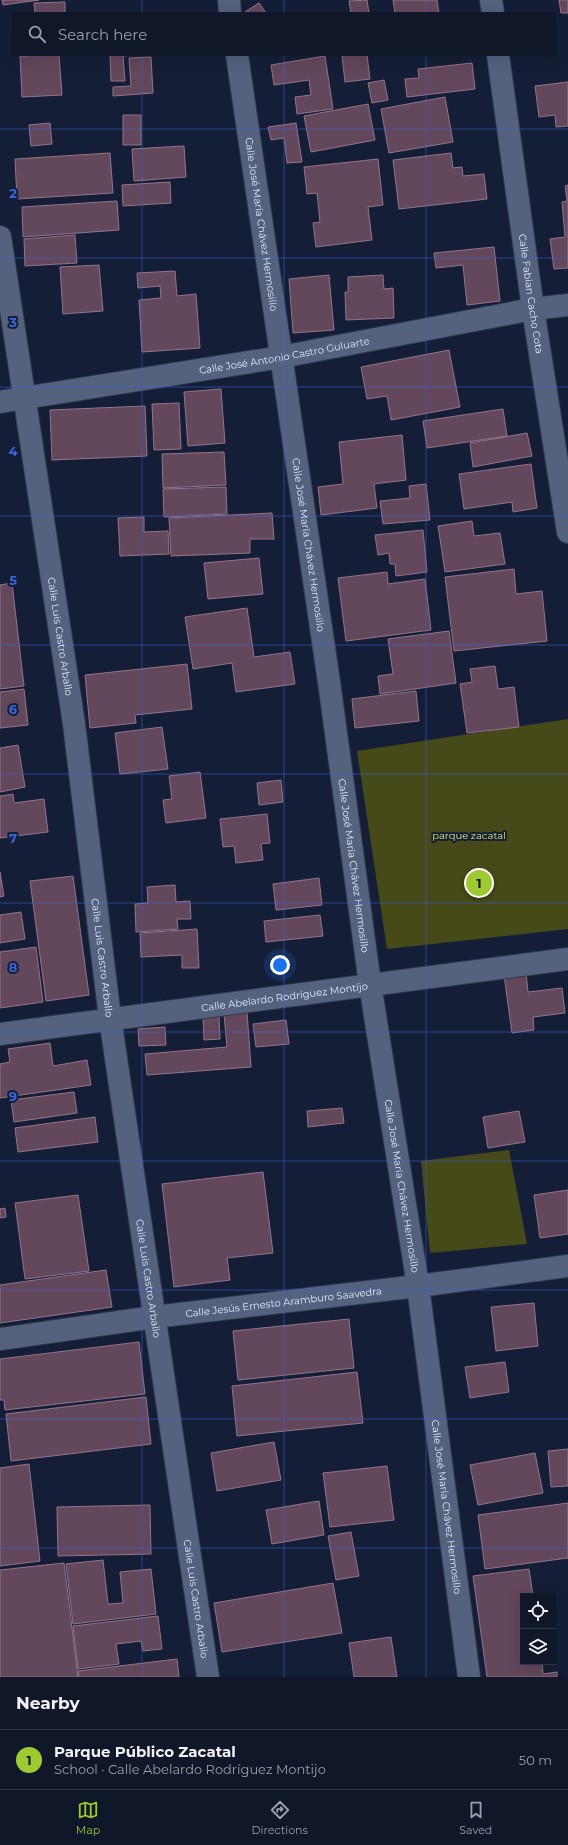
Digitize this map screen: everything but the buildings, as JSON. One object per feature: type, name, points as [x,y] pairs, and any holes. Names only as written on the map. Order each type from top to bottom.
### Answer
[{"type":"street","points":[[228,0],[230,12]]},
{"type":"street","points":[[491,0],[492,12]]},
{"type":"street","name":"Calle José María Chávez Hermosillo","points":[[237,56],[329,681],[370,984],[418,1286],[469,1677]]},
{"type":"street","name":"Calle Fabian Cacho Cota","points":[[498,56],[533,309],[568,532]]},
{"type":"street","name":"Calle Luis Castro Arballo","points":[[0,237],[74,724],[110,1018],[208,1677]]},
{"type":"street","name":"Calle José Antonio Castro Guluarte","points":[[0,402],[281,358],[533,309],[568,304]]},
{"type":"street","name":"Calle Abelardo Rodríguez Montijo","points":[[0,1034],[110,1018],[568,958]]},
{"type":"street","name":"Calle Jesús Ernesto Aramburo Saavedra","points":[[0,1339],[154,1317],[418,1286],[568,1266]]},
{"type":"green space","name":"parque zacatal","points":[[568,719],[568,929],[387,949],[357,751]]},
{"type":"green space","points":[[509,1150],[527,1244],[430,1253],[421,1161]]},
{"type":"place","name":"Parque Público Zacatal","points":[[479,883]]}]
